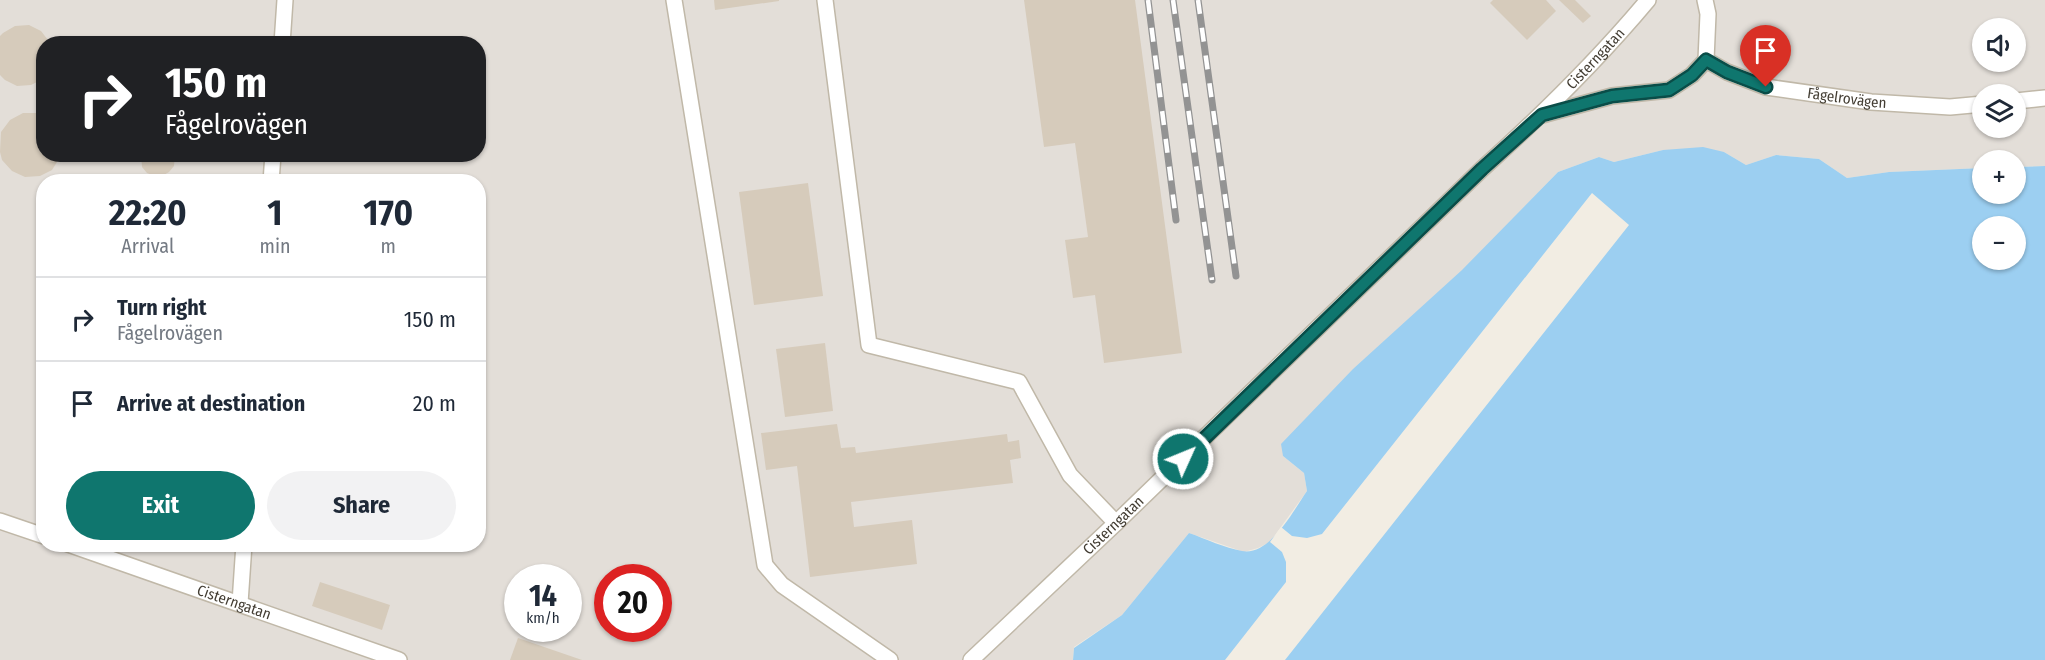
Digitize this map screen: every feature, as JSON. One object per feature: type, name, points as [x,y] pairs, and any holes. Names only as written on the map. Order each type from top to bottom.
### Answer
[{"type":"lane","points":[[283,36],[285,0]]},
{"type":"lane","points":[[674,0],[765,564],[782,585],[890,660]]},
{"type":"lane","points":[[825,0],[869,345],[1019,382],[1070,475],[1116,523]]},
{"type":"lane","name":"Cisterngatan","points":[[971,660],[1482,169],[1542,115],[1648,0]]},
{"type":"lane","points":[[1705,0],[1708,14],[1706,60]]},
{"type":"lane","name":"Cisterngatan","points":[[1542,115],[1612,96],[1669,90],[1692,75],[1706,60]]},
{"type":"lane","name":"Fågelrovägen","points":[[1706,60],[1727,72],[1766,87],[1871,102],[1950,107],[1972,105]]},
{"type":"lane","points":[[2026,100],[2045,98]]},
{"type":"lane","points":[[0,521],[36,533]]},
{"type":"lane","name":"Cisterngatan","points":[[91,552],[399,660]]},
{"type":"lane","points":[[240,603],[243,552]]},
{"type":"shaded area","points":[[0,0],[2045,0],[2045,166],[2026,167],[2026,150],[1972,150],[1972,168],[1889,172],[1847,178],[1819,159],[1776,155],[1746,165],[1724,152],[1663,150],[1614,162],[1599,157],[1558,172],[1283,456],[1304,473],[1307,491],[1270,542],[1244,552],[1189,533],[1122,615],[1074,647],[1073,660],[0,660]]},
{"type":"water","points":[[1703,147],[1724,152],[1746,165],[1776,155],[1819,159],[1847,178],[1889,172],[1972,168],[1972,204],[2026,204],[2026,167],[2045,166],[2045,660],[1073,660],[1074,648],[1122,615],[1189,533],[1242,551],[1252,551],[1262,547],[1271,539],[1288,520],[1307,491],[1304,473],[1283,456],[1281,444],[1353,369],[1462,270],[1558,172],[1599,157],[1614,162],[1663,150]]},
{"type":"pier","points":[[1592,193],[1629,225],[1285,660],[1225,660],[1286,582],[1286,562],[1282,552],[1270,542],[1281,527],[1292,536],[1307,538],[1322,534]]},
{"type":"building","points":[[714,0],[779,0],[779,1],[715,10]]},
{"type":"building","points":[[1024,0],[1135,0],[1182,353],[1104,363],[1095,295],[1073,298],[1065,240],[1088,237],[1075,143],[1044,147]]},
{"type":"building","points":[[1493,0],[1546,0],[1556,11],[1527,40],[1490,3]]},
{"type":"building","points":[[1559,0],[1575,0],[1591,16],[1583,23]]},
{"type":"building","points":[[29,25],[41,31],[45,36],[36,36],[36,82],[31,85],[17,86],[0,75],[0,36],[15,26]]},
{"type":"building","points":[[23,113],[36,113],[36,162],[57,162],[52,170],[44,174],[36,174],[36,176],[25,177],[12,171],[2,160],[1,132],[10,120]]},
{"type":"building","points":[[142,162],[174,162],[174,166],[166,174],[150,174],[142,167]]},
{"type":"building","points":[[808,183],[823,296],[754,305],[739,192]]},
{"type":"building","points":[[825,343],[833,411],[785,417],[776,349]]},
{"type":"building","points":[[837,424],[841,448],[855,447],[856,453],[1007,434],[1008,442],[1019,440],[1021,458],[1010,460],[1013,483],[851,502],[854,527],[912,520],[917,564],[810,577],[797,466],[766,470],[761,433]]},
{"type":"building","points":[[320,582],[390,605],[382,630],[312,606]]},
{"type":"building","points":[[517,642],[530,642],[582,660],[510,660]]},
{"type":"railway","points":[[1148,0],[1176,220]]},
{"type":"railway","points":[[1173,0],[1212,280]]},
{"type":"railway","points":[[1198,0],[1236,276]]},
{"type":"route","points":[[1183,459],[1482,169],[1542,115],[1612,96],[1669,90],[1692,75],[1706,60],[1727,72],[1766,87]]}]
